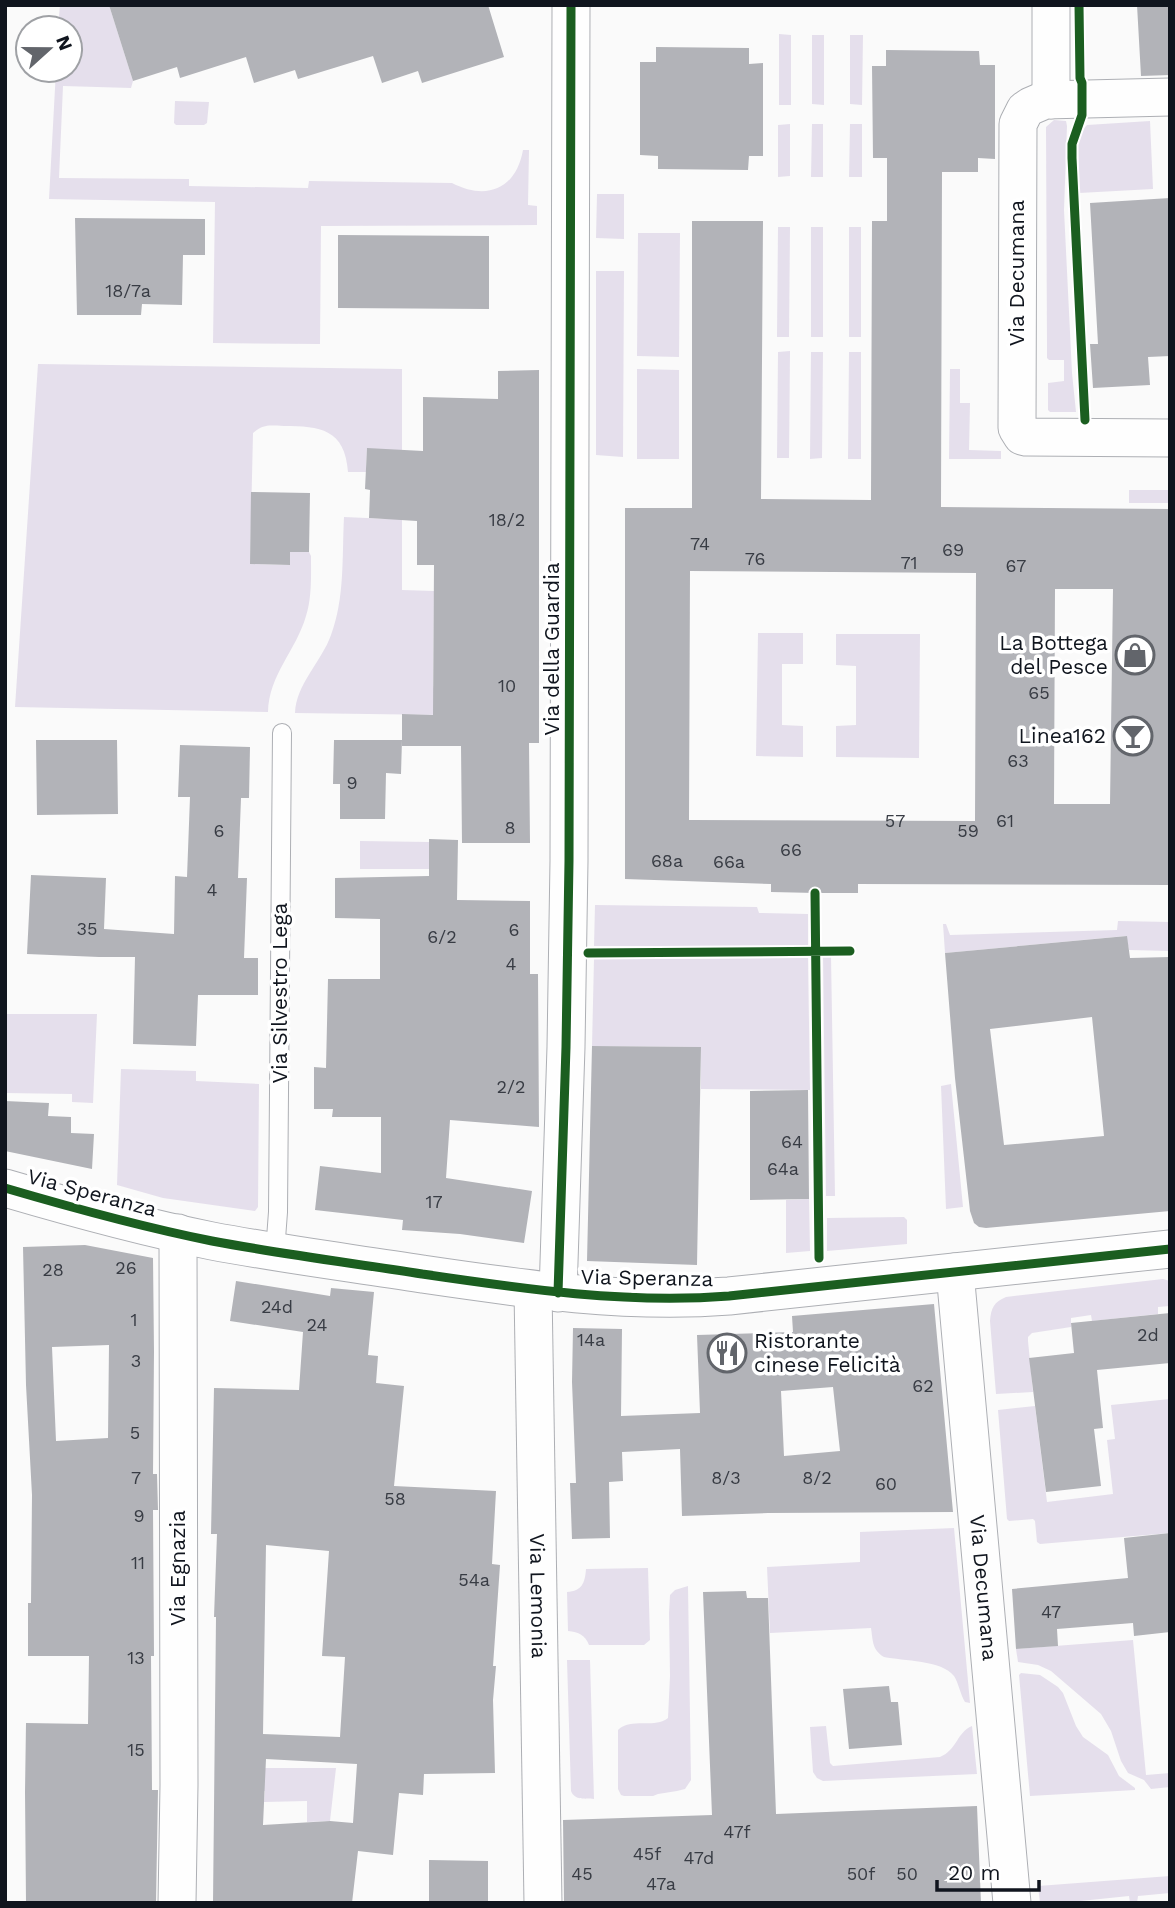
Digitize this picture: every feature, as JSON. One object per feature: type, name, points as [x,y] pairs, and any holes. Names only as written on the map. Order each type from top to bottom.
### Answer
[{"type":"street","name":"Via della Guardia","points":[[546,1291],[566,1047],[569,861],[571,5]]},
{"type":"street","points":[[1051,5],[1051,100]]},
{"type":"street","name":"Via Decumana","points":[[1170,97],[1051,100],[1025,110],[1018,124],[1017,428],[1022,436],[1026,437],[1170,438]]},
{"type":"street","name":"Via Speranza","points":[[5,1188],[178,1233],[275,1252],[546,1291],[642,1299],[703,1298],[1170,1248]]},
{"type":"street","name":"Via Egnazia","points":[[177,1903],[178,1233]]},
{"type":"street","name":"Via Decumana","points":[[955,1272],[1012,1903]]},
{"type":"street","name":"Via Lemonia","points":[[543,1903],[546,1291]]},
{"type":"lane","name":"Via Silvestro Lega","points":[[275,1252],[278,1212],[282,733]]},
{"type":"shaded area","points":[[60,5],[118,5],[110,8],[133,81],[131,88],[63,86],[59,178],[189,179],[189,186],[308,188],[309,181],[452,183],[477,191],[488,191],[507,182],[514,174],[523,150],[529,150],[528,205],[537,206],[537,225],[321,226],[320,344],[213,343],[215,202],[49,199],[55,84],[84,84],[84,14],[59,14]]},
{"type":"shaded area","points":[[779,34],[791,35],[791,105],[779,105]]},
{"type":"shaded area","points":[[812,35],[824,35],[824,105],[812,104]]},
{"type":"shaded area","points":[[850,35],[863,35],[862,105],[850,104]]},
{"type":"shaded area","points":[[175,101],[209,102],[207,123],[176,125]]},
{"type":"shaded area","points":[[1054,120],[1066,121],[1067,126],[1064,210],[1076,412],[1048,410],[1048,383],[1064,381],[1064,360],[1047,358],[1046,127]]},
{"type":"shaded area","points":[[1150,121],[1153,189],[1079,193],[1078,145],[1080,133],[1087,125]]},
{"type":"shaded area","points":[[790,124],[790,176],[778,177],[778,125]]},
{"type":"shaded area","points":[[812,124],[823,124],[823,177],[811,177]]},
{"type":"shaded area","points":[[850,124],[862,124],[862,177],[849,177]]},
{"type":"shaded area","points":[[597,194],[624,194],[624,239],[596,238]]},
{"type":"shaded area","points":[[778,227],[790,227],[789,337],[777,337]]},
{"type":"shaded area","points":[[811,227],[823,227],[823,337],[811,337]]},
{"type":"shaded area","points":[[849,227],[861,227],[861,337],[849,337]]},
{"type":"shaded area","points":[[638,233],[680,233],[679,357],[637,356]]},
{"type":"shaded area","points":[[596,271],[624,271],[623,457],[596,455]]},
{"type":"shaded area","points":[[790,351],[789,458],[777,458],[778,352]]},
{"type":"shaded area","points":[[811,352],[823,352],[822,458],[810,459]]},
{"type":"shaded area","points":[[849,352],[861,352],[861,459],[848,459]]},
{"type":"shaded area","points":[[38,364],[402,369],[402,590],[434,591],[433,685],[441,715],[295,713],[296,702],[304,682],[327,645],[339,606],[344,517],[389,519],[367,448],[366,472],[348,472],[342,447],[328,433],[309,427],[271,426],[264,426],[253,433],[250,564],[289,565],[290,552],[309,552],[311,579],[302,629],[273,686],[268,712],[15,707]]},
{"type":"shaded area","points":[[637,369],[679,370],[679,459],[637,459]]},
{"type":"shaded area","points":[[950,369],[960,369],[960,403],[970,403],[969,450],[1001,451],[1001,459],[949,459]]},
{"type":"shaded area","points":[[1129,490],[1170,490],[1170,503],[1129,503]]},
{"type":"shaded area","points":[[758,633],[803,633],[803,664],[782,664],[782,725],[803,726],[803,757],[756,756]]},
{"type":"shaded area","points":[[836,634],[920,634],[919,758],[836,757],[836,726],[856,725],[856,666],[836,665]]},
{"type":"shaded area","points":[[360,841],[429,842],[429,869],[360,869]]},
{"type":"shaded area","points":[[595,905],[757,907],[759,913],[808,914],[808,946],[594,946]]},
{"type":"shaded area","points":[[1118,921],[1170,922],[1170,951],[1129,950],[1126,936],[945,953],[943,924],[946,924],[950,935],[1117,930]]},
{"type":"shaded area","points":[[823,956],[831,956],[835,1196],[826,1196]]},
{"type":"shaded area","points":[[808,958],[810,1090],[701,1089],[701,1047],[592,1046],[594,959]]},
{"type":"shaded area","points":[[5,1014],[97,1014],[93,1103],[72,1102],[72,1094],[5,1093]]},
{"type":"shaded area","points":[[121,1069],[196,1071],[196,1081],[259,1084],[258,1207],[255,1211],[163,1198],[117,1185]]},
{"type":"shaded area","points":[[951,1084],[963,1207],[946,1209],[941,1086]]},
{"type":"shaded area","points":[[809,1199],[810,1251],[786,1253],[786,1200]]},
{"type":"shaded area","points":[[904,1217],[907,1220],[907,1244],[827,1251],[827,1218]]},
{"type":"shaded area","points":[[1163,1279],[1170,1281],[1170,1306],[1158,1307],[1158,1314],[1092,1321],[1091,1315],[1071,1318],[1071,1327],[1032,1333],[1028,1341],[1033,1392],[996,1394],[990,1321],[996,1303],[1006,1297]]},
{"type":"shaded area","points":[[1170,1399],[1170,1533],[1040,1544],[1037,1542],[1033,1519],[1007,1519],[998,1410],[1035,1406],[1047,1502],[1113,1494],[1107,1440],[1115,1439],[1111,1405]]},
{"type":"shaded area","points":[[954,1528],[970,1703],[965,1702],[954,1676],[941,1667],[884,1657],[880,1654],[874,1645],[871,1628],[770,1633],[767,1567],[860,1562],[860,1532]]},
{"type":"shaded area","points":[[648,1568],[650,1640],[644,1645],[589,1645],[581,1635],[568,1631],[567,1592],[582,1585],[586,1569]]},
{"type":"shaded area","points":[[688,1586],[691,1780],[685,1789],[677,1791],[653,1796],[624,1796],[618,1789],[618,1730],[629,1724],[656,1723],[668,1718],[670,1595],[675,1590]]},
{"type":"shaded area","points":[[1133,1640],[1146,1775],[1170,1773],[1170,1787],[1151,1789],[1144,1780],[1128,1773],[1101,1714],[1051,1671],[1038,1665],[1018,1662],[1016,1649]]},
{"type":"shaded area","points":[[567,1660],[590,1660],[594,1799],[578,1798],[571,1791]]},
{"type":"shaded area","points":[[1019,1675],[1040,1675],[1058,1687],[1083,1737],[1108,1755],[1119,1776],[1135,1790],[1030,1796]]},
{"type":"shaded area","points":[[826,1726],[830,1763],[833,1766],[940,1757],[972,1726],[977,1774],[823,1781],[813,1772],[810,1727]]},
{"type":"shaded area","points":[[250,1768],[336,1768],[330,1821],[307,1822],[307,1801],[264,1802],[265,1791],[250,1790]]},
{"type":"shaded area","points":[[1170,1876],[1170,1893],[1138,1896],[1137,1903],[1130,1903],[1129,1896],[1040,1903],[1038,1886]]},
{"type":"building","points":[[109,5],[488,5],[504,57],[422,83],[418,71],[382,83],[373,56],[298,79],[295,70],[254,83],[246,57],[180,78],[177,67],[133,81]]},
{"type":"building","points":[[1137,5],[1170,5],[1170,75],[1141,76]]},
{"type":"building","points":[[656,47],[749,48],[749,64],[763,63],[763,156],[749,156],[748,170],[658,169],[658,156],[640,155],[640,62],[656,62]]},
{"type":"building","points":[[886,50],[979,51],[980,65],[995,65],[995,159],[978,158],[978,172],[942,172],[941,507],[1170,509],[1170,885],[858,884],[858,893],[816,893],[771,892],[771,884],[625,879],[625,508],[692,508],[692,221],[763,221],[761,499],[871,500],[872,221],[887,221],[887,158],[873,158],[872,66],[886,66]],"holes":[[[690,571],[976,573],[975,821],[689,820]],[[1055,589],[1113,589],[1110,804],[1054,804]]]},
{"type":"building","points":[[1170,198],[1170,356],[1148,357],[1150,385],[1093,388],[1090,344],[1098,344],[1090,203]]},
{"type":"building","points":[[75,218],[205,219],[205,255],[183,255],[182,305],[142,304],[141,315],[77,315]]},
{"type":"building","points":[[338,235],[489,236],[489,309],[338,308]]},
{"type":"building","points":[[539,370],[539,743],[529,743],[530,843],[462,843],[461,746],[402,746],[402,714],[433,715],[434,565],[417,565],[417,521],[369,518],[370,490],[365,489],[367,448],[423,451],[423,397],[498,399],[498,371]]},
{"type":"building","points":[[251,492],[310,493],[309,552],[290,552],[290,565],[250,564]]},
{"type":"building","points":[[36,740],[117,740],[118,814],[37,815]]},
{"type":"building","points":[[334,740],[402,740],[401,774],[386,773],[385,819],[340,819],[340,784],[333,784]]},
{"type":"building","points":[[180,745],[250,747],[249,798],[241,798],[238,878],[247,878],[244,958],[258,958],[258,995],[198,995],[196,1046],[133,1044],[135,957],[27,954],[31,875],[106,878],[104,929],[174,934],[175,876],[187,877],[190,797],[178,797]]},
{"type":"building","points":[[429,839],[458,840],[457,900],[530,901],[530,974],[538,974],[539,1127],[450,1120],[446,1178],[532,1191],[524,1243],[460,1234],[402,1230],[403,1220],[315,1210],[320,1166],[381,1173],[381,1117],[332,1117],[333,1109],[314,1109],[314,1067],[326,1068],[328,979],[380,979],[380,919],[335,918],[335,878],[429,876]]},
{"type":"building","points":[[1127,936],[1130,958],[1170,957],[1170,1211],[986,1228],[974,1223],[970,1211],[955,1078],[945,953]],"holes":[[[1092,1017],[1104,1136],[1004,1145],[990,1029]]]},
{"type":"building","points":[[592,1046],[701,1047],[697,1265],[587,1261]]},
{"type":"building","points":[[808,1090],[809,1199],[750,1200],[750,1091]]},
{"type":"building","points":[[5,1101],[49,1103],[48,1116],[71,1117],[71,1133],[94,1134],[92,1169],[5,1151]]},
{"type":"building","points":[[85,1245],[153,1258],[153,1474],[157,1474],[158,1510],[153,1510],[154,1656],[151,1656],[152,1790],[158,1790],[156,1903],[26,1903],[26,1723],[88,1724],[89,1656],[28,1656],[32,1495],[23,1247]],"holes":[[[109,1345],[108,1438],[56,1441],[52,1347]]]},
{"type":"building","points":[[236,1281],[330,1296],[331,1288],[374,1292],[368,1355],[378,1356],[376,1383],[404,1386],[394,1486],[496,1491],[492,1564],[500,1565],[493,1666],[496,1666],[493,1700],[495,1773],[424,1774],[423,1795],[399,1793],[393,1855],[358,1851],[352,1903],[213,1903],[214,1617],[217,1534],[211,1534],[214,1388],[299,1390],[303,1332],[230,1321]],"holes":[[[266,1545],[329,1551],[322,1656],[345,1657],[340,1737],[263,1734]],[[266,1759],[357,1764],[353,1823],[330,1821],[263,1825]]]},
{"type":"building","points":[[934,1304],[953,1512],[682,1516],[680,1449],[622,1452],[623,1481],[609,1482],[610,1538],[572,1539],[570,1483],[576,1483],[573,1328],[622,1329],[621,1416],[700,1413],[697,1335],[793,1332],[792,1316]],"holes":[[[833,1387],[840,1451],[784,1456],[781,1391]]]},
{"type":"building","points":[[1170,1313],[1170,1363],[1097,1370],[1103,1428],[1094,1429],[1101,1486],[1046,1492],[1029,1358],[1074,1353],[1071,1323]]},
{"type":"building","points":[[1170,1533],[1170,1632],[1134,1636],[1133,1623],[1057,1629],[1058,1646],[1016,1649],[1012,1589],[1128,1578],[1124,1538]]},
{"type":"building","points":[[746,1591],[747,1598],[768,1598],[776,1814],[977,1806],[981,1903],[564,1903],[563,1820],[712,1815],[703,1592]]},
{"type":"building","points":[[889,1686],[891,1702],[898,1702],[902,1745],[849,1749],[843,1689]]},
{"type":"building","points":[[429,1860],[488,1861],[488,1903],[429,1903]]},
{"type":"cycle path","points":[[558,1293],[569,861],[571,5]]},
{"type":"cycle path","points":[[1079,5],[1082,115],[1072,144],[1072,158],[1085,420]]},
{"type":"cycle path","points":[[815,893],[819,1258]]},
{"type":"cycle path","points":[[588,953],[850,951]]},
{"type":"cycle path","points":[[5,1188],[186,1236],[238,1246],[498,1285],[613,1297],[729,1296],[1170,1249]]},
{"type":"place","name":"La Bottega del Pesce","points":[[1135,655]]},
{"type":"place","name":"Linea162","points":[[1133,736]]},
{"type":"place","name":"Ristorante cinese Felicità","points":[[727,1353]]}]
